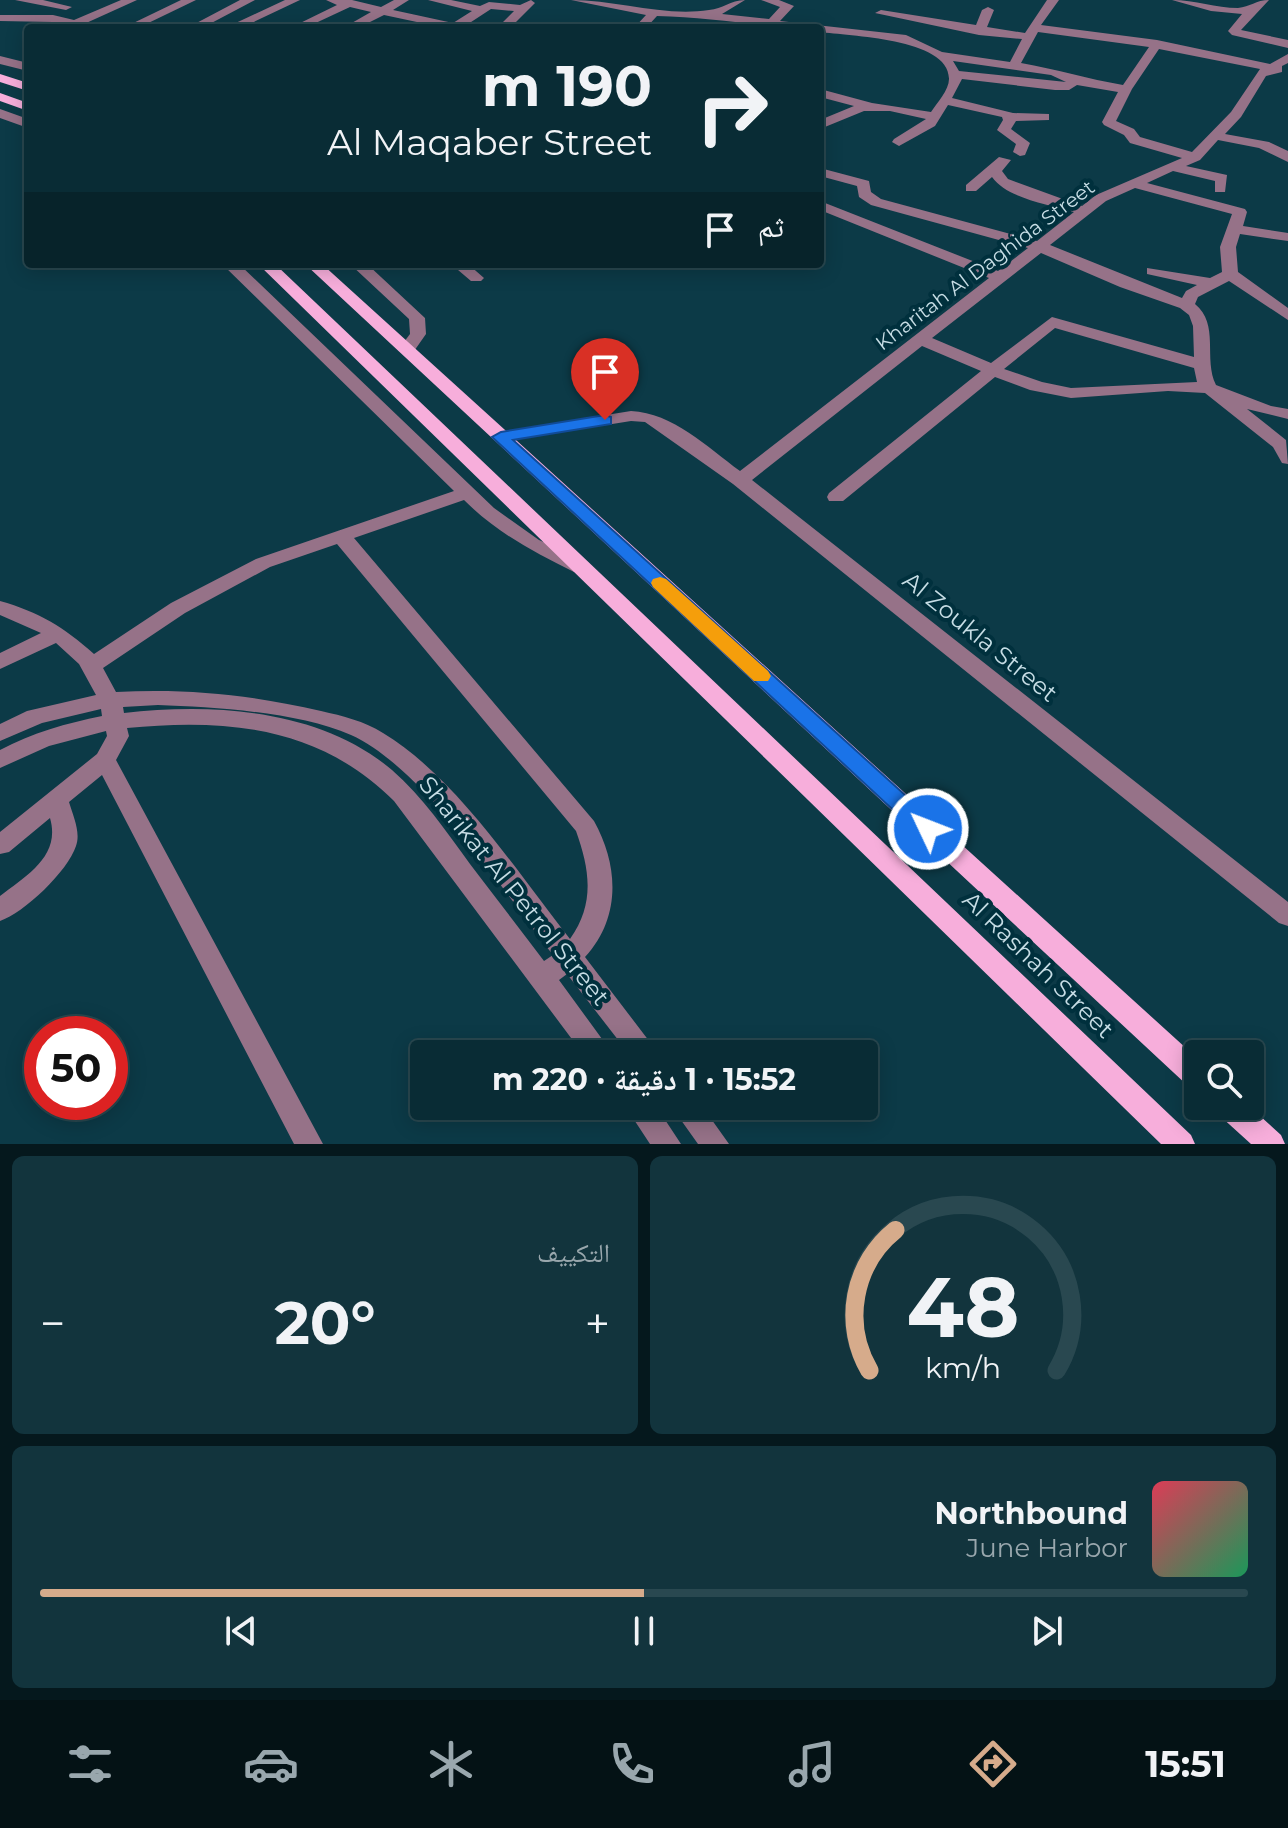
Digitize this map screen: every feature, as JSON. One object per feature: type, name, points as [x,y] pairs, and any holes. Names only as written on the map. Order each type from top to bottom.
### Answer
[{"type":"main road","points":[[0,78],[24,86]]},
{"type":"main road","points":[[0,97],[24,106]]},
{"type":"main road","name":"Al Rashah Street","points":[[270,268],[1181,1144]]},
{"type":"main road","name":"Al Rashah Street","points":[[317,268],[1184,1064]]},
{"type":"main road","points":[[1244,1120],[1271,1144]]},
{"type":"street","points":[[22,0],[66,7]]},
{"type":"street","points":[[0,18],[31,21],[49,16],[80,0]]},
{"type":"street","points":[[84,24],[131,0]]},
{"type":"street","points":[[138,24],[190,0]]},
{"type":"street","points":[[202,24],[249,0]]},
{"type":"street","points":[[240,24],[294,0]]},
{"type":"street","points":[[332,0],[352,2],[440,24]]},
{"type":"street","points":[[358,24],[403,0]]},
{"type":"street","points":[[434,0],[483,10]]},
{"type":"street","points":[[577,0],[622,4],[654,13],[701,15],[744,24],[783,24]]},
{"type":"street","points":[[701,15],[722,12],[739,0]]},
{"type":"street","points":[[767,0],[788,6],[773,22]]},
{"type":"street","points":[[1014,66],[1053,0]]},
{"type":"street","points":[[1178,0],[1205,3],[1231,11],[1252,10]]},
{"type":"street","points":[[1263,0],[1234,31],[1288,44]]},
{"type":"street","points":[[305,24],[352,2]]},
{"type":"street","points":[[906,3],[918,12]]},
{"type":"street","points":[[464,24],[492,4],[527,4]]},
{"type":"street","points":[[507,24],[527,4]]},
{"type":"street","points":[[979,31],[988,10]]},
{"type":"street","points":[[906,39],[918,12]]},
{"type":"street","points":[[881,13],[918,12],[979,31],[1032,32],[1157,44],[1288,70]]},
{"type":"street","points":[[162,13],[192,24]]},
{"type":"street","points":[[644,24],[654,13]]},
{"type":"street","points":[[49,16],[74,24]]},
{"type":"street","points":[[824,30],[906,39],[940,55],[1054,72],[1074,81],[1126,89]]},
{"type":"street","points":[[1157,44],[1126,89],[1109,122],[1129,132],[1135,140],[1195,157]]},
{"type":"street","points":[[899,142],[920,131],[936,117],[956,83],[955,74],[940,55]]},
{"type":"street","name":"Kharitah Al Daghida Street","points":[[740,480],[1101,198],[1195,157],[1236,114],[1252,85],[1270,68],[1288,58]]},
{"type":"street","points":[[0,60],[24,66]]},
{"type":"street","points":[[955,74],[1040,90],[1062,87],[1074,81]]},
{"type":"street","points":[[824,94],[936,117]]},
{"type":"street","points":[[947,101],[1003,112],[1009,117],[1044,117]]},
{"type":"street","points":[[824,121],[867,105]]},
{"type":"street","points":[[0,113],[24,122]]},
{"type":"street","points":[[1009,117],[1004,130],[1020,139],[1023,148],[1020,152]]},
{"type":"street","points":[[1216,136],[1286,152]]},
{"type":"street","points":[[971,188],[1000,165],[1003,182],[1084,211]]},
{"type":"street","points":[[1172,167],[1222,178],[1220,189]]},
{"type":"street","points":[[824,173],[864,184],[864,194],[868,199],[895,202],[1038,246],[1126,284],[1186,305],[1196,313],[1201,326],[1203,376],[1209,388],[1280,444],[1288,459]]},
{"type":"street","points":[[1134,184],[1238,211],[1240,215],[1228,247],[1230,274]]},
{"type":"street","points":[[870,224],[895,202]]},
{"type":"street","points":[[824,207],[999,277]]},
{"type":"street","points":[[1233,229],[1288,237]]},
{"type":"street","points":[[234,268],[465,493],[532,544],[581,567]]},
{"type":"street","points":[[362,268],[417,318],[418,334],[406,350]]},
{"type":"street","points":[[464,268],[476,278]]},
{"type":"street","points":[[1152,271],[1210,283]]},
{"type":"street","points":[[1186,305],[1192,294],[1230,274]]},
{"type":"street","points":[[1230,274],[1288,315]]},
{"type":"street","points":[[836,497],[1052,322],[1203,365]]},
{"type":"street","points":[[920,339],[994,369],[1067,393],[1209,388],[1263,411],[1288,414]]},
{"type":"street","name":"Al Zoukla Street","points":[[501,437],[631,416],[656,419],[740,480],[1288,916]]},
{"type":"street","points":[[91,666],[217,586],[263,563],[465,493]]},
{"type":"street","points":[[341,536],[586,827],[599,866],[600,908],[589,934],[571,959],[542,978]]},
{"type":"street","points":[[0,608],[20,614],[58,633],[91,666],[113,711],[118,736],[105,760],[0,845]]},
{"type":"street","points":[[0,662],[58,633]]},
{"type":"street","name":"Sharikat Al Petrol Street","points":[[0,760],[113,711],[176,699],[253,703],[291,710],[359,730],[375,738],[423,776],[450,805],[634,1040]]},
{"type":"street","name":"Sharikat Al Petrol Street","points":[[0,733],[48,712],[113,711],[228,718],[312,735],[349,752],[381,775],[421,817],[588,1040]]},
{"type":"street","points":[[105,760],[309,1144]]},
{"type":"street","points":[[0,911],[56,861],[66,846],[56,799]]},
{"type":"street","points":[[649,1120],[667,1144]]},
{"type":"street","points":[[696,1120],[715,1144]]},
{"type":"slow traffic","points":[[660,583],[761,676]]},
{"type":"route","points":[[605,420],[501,437],[928,829]]}]
